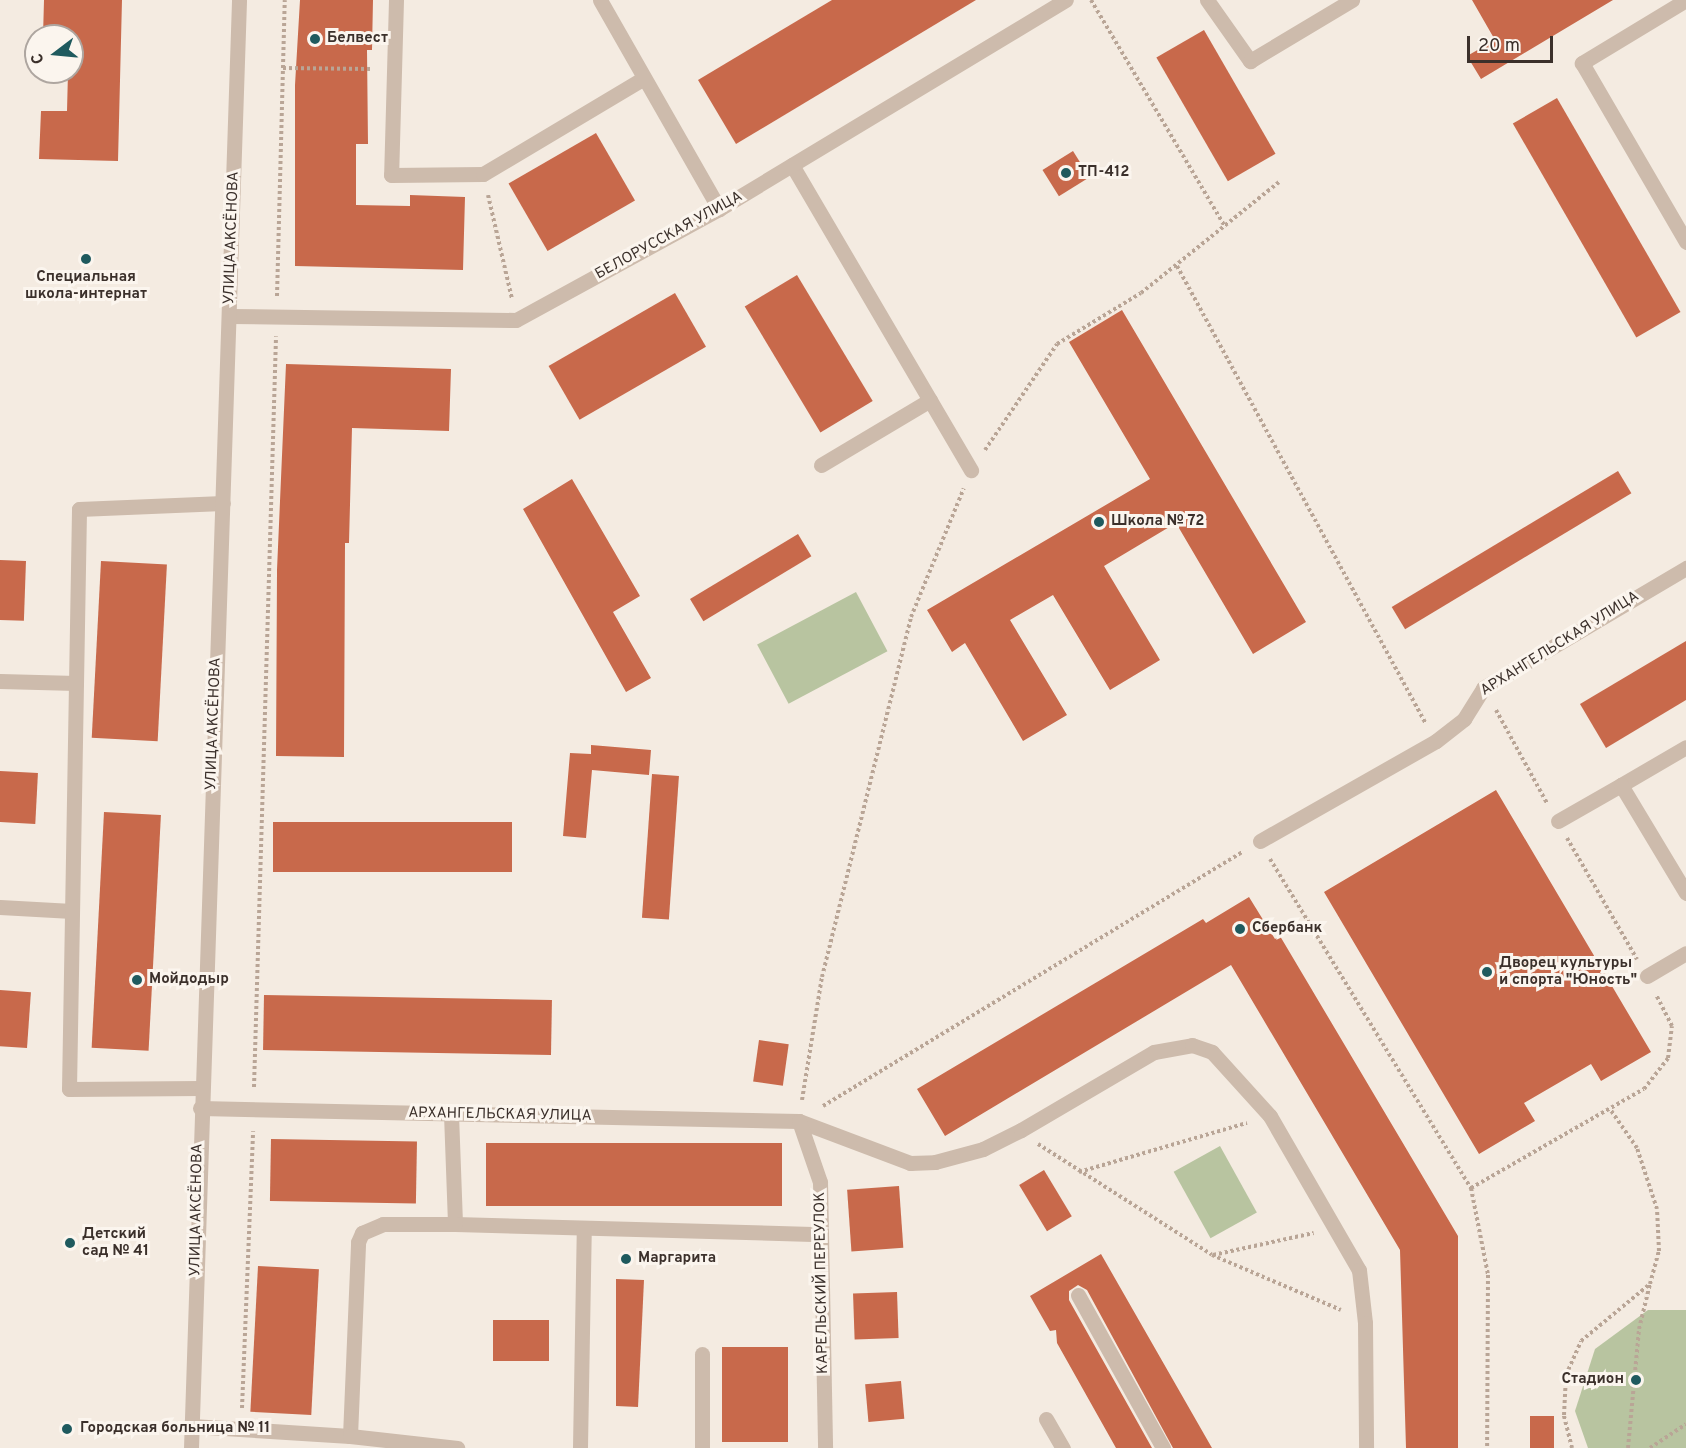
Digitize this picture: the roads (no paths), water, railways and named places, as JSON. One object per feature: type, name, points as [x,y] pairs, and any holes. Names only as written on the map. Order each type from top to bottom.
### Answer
[{"type":"street","name":"УЛИЦА АКСЁНОВА","points":[[191,1448],[200,1108],[230,316],[239,0]]},
{"type":"street","points":[[396,0],[391,175],[483,174],[644,78]]},
{"type":"street","points":[[600,0],[719,209]]},
{"type":"street","name":"БЕЛОРУССКАЯ УЛИЦА","points":[[230,316],[516,320],[719,209],[1066,0]]},
{"type":"street","points":[[1207,0],[1250,61],[1353,0]]},
{"type":"street","points":[[1686,0],[1582,63],[1686,242]]},
{"type":"street","points":[[792,165],[971,470]]},
{"type":"street","points":[[821,465],[930,400]]},
{"type":"street","points":[[201,1088],[69,1089],[79,509],[223,503]]},
{"type":"street","name":"АРХАНГЕЛЬСКАЯ УЛИЦА","points":[[1260,842],[1436,741],[1464,719],[1484,688],[1686,568]]},
{"type":"street","points":[[0,681],[76,683]]},
{"type":"street","points":[[1558,821],[1686,747]]},
{"type":"street","points":[[1622,785],[1686,893]]},
{"type":"street","points":[[0,907],[72,911]]},
{"type":"street","points":[[1647,976],[1686,953]]},
{"type":"street","name":"АРХАНГЕЛЬСКАЯ УЛИЦА","points":[[200,1108],[799,1121],[910,1163],[958,1158],[1021,1130],[1154,1052],[1192,1045],[1212,1052],[1270,1116],[1337,1228],[1359,1270],[1365,1323],[1366,1448]]},
{"type":"street","points":[[451,1114],[455,1224]]},
{"type":"street","name":"КАРЕЛЬСКИЙ ПЕРЕУЛОК","points":[[799,1121],[820,1182],[825,1448]]},
{"type":"street","points":[[350,1436],[358,1242],[362,1233],[383,1224],[455,1224],[821,1234]]},
{"type":"street","points":[[579,1447],[584,1228]]},
{"type":"street","points":[[1077,1295],[1163,1448]]},
{"type":"street","points":[[702,1354],[702,1448]]},
{"type":"street","points":[[1046,1419],[1063,1448]]},
{"type":"street","points":[[192,1426],[350,1436],[457,1448]]},
{"type":"place","name":"Белвест","points":[[315,39]]},
{"type":"place","name":"ТП-412","points":[[1066,173]]},
{"type":"place","name":"Специальная школа-интернат","points":[[86,259]]},
{"type":"place","name":"Школа № 72","points":[[1099,522]]},
{"type":"place","name":"Сбербанк","points":[[1240,929]]},
{"type":"place","name":"Дворец культуры и спорта \"Юность\"","points":[[1487,972]]},
{"type":"place","name":"Мойдодыр","points":[[137,980]]},
{"type":"place","name":"Детский сад № 41","points":[[70,1243]]},
{"type":"place","name":"Маргарита","points":[[626,1259]]},
{"type":"place","name":"Стадион","points":[[1636,1380]]},
{"type":"place","name":"Городская больница № 11","points":[[67,1429]]}]
